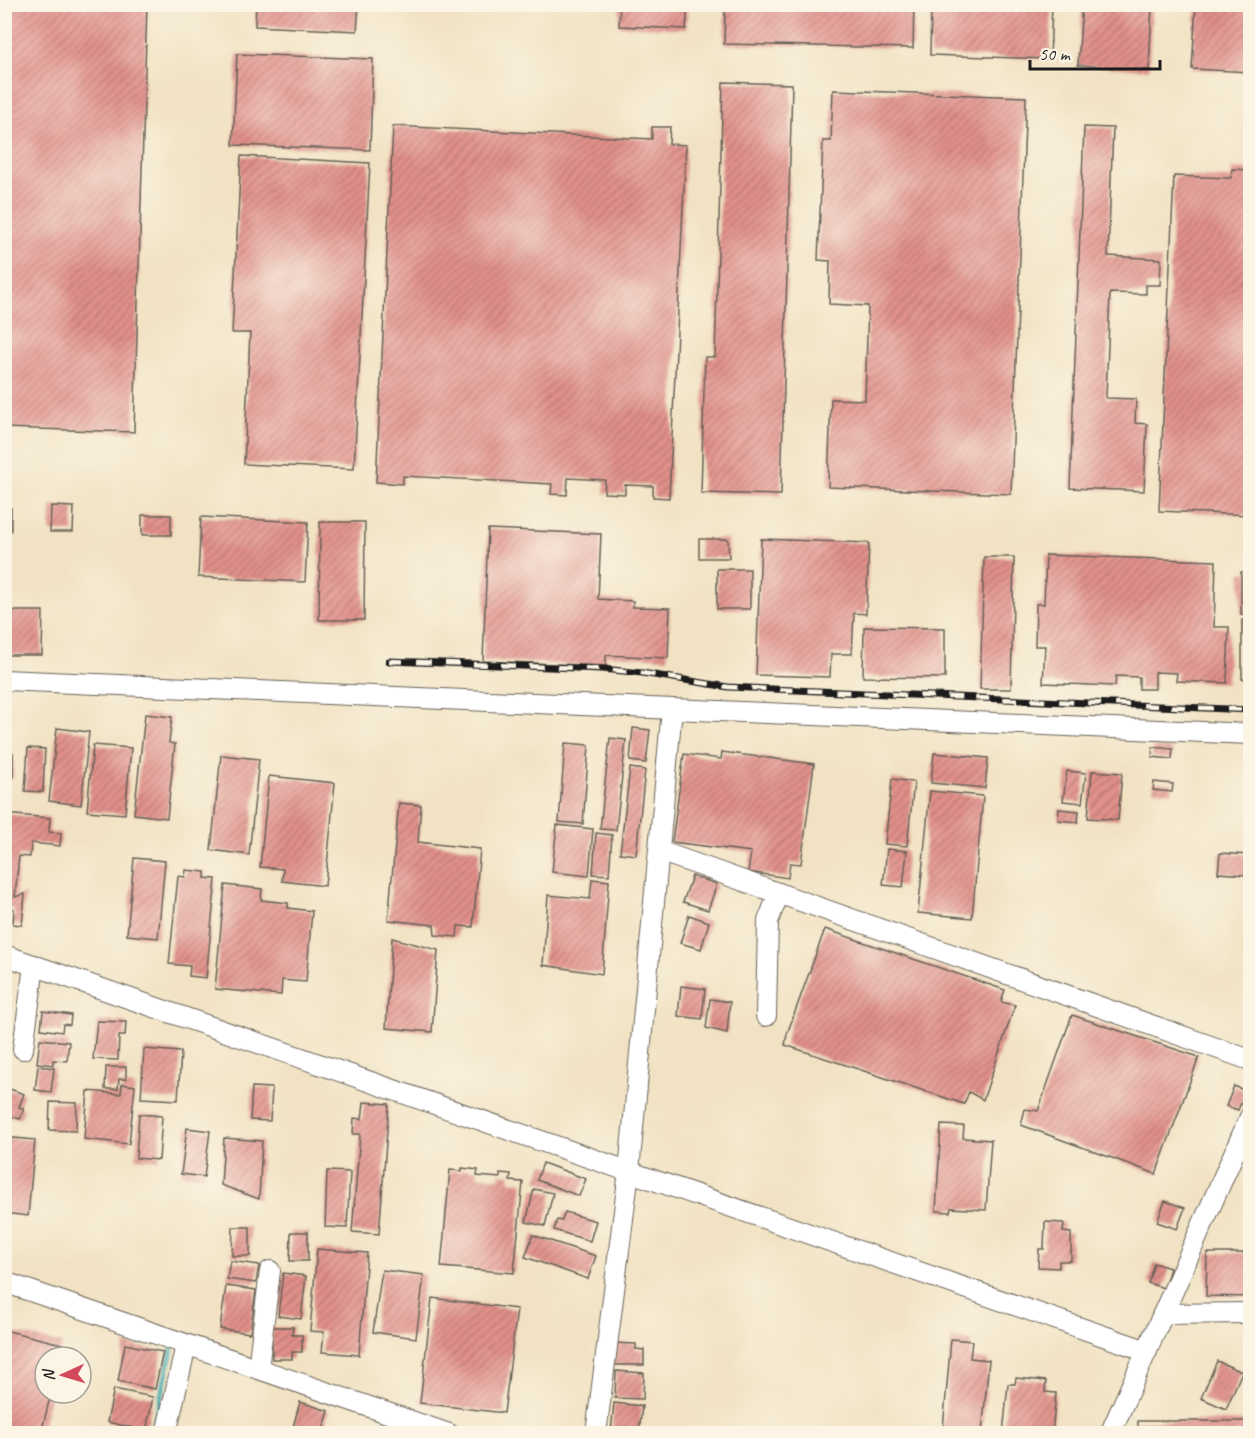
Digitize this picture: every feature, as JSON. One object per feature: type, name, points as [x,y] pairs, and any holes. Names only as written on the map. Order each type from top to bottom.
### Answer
[{"type":"street","points":[[4,680],[1251,734]]},
{"type":"street","points":[[596,1434],[629,1171],[672,709]]},
{"type":"street","points":[[659,851],[1251,1060]]},
{"type":"street","points":[[765,1016],[768,921],[779,893]]},
{"type":"street","points":[[4,955],[1147,1351]]},
{"type":"street","points":[[23,1049],[34,965]]},
{"type":"street","points":[[1110,1434],[1251,1117]]},
{"type":"street","points":[[258,1369],[270,1271]]},
{"type":"street","points":[[4,1282],[449,1434]]},
{"type":"street","points":[[1162,1314],[1251,1313]]},
{"type":"street","points":[[166,1434],[186,1345]]},
{"type":"building","points":[[4,4],[147,4],[134,432],[4,428]]},
{"type":"building","points":[[256,4],[359,4],[357,31],[255,26]]},
{"type":"building","points":[[620,4],[688,4],[686,29],[619,26]]},
{"type":"building","points":[[716,4],[914,4],[913,48],[724,44],[725,8]]},
{"type":"building","points":[[931,4],[1052,4],[1050,59],[930,55]]},
{"type":"building","points":[[1082,4],[1152,4],[1149,70],[1078,65]]},
{"type":"building","points":[[1196,4],[1250,4],[1250,72],[1192,69]]},
{"type":"building","points":[[237,54],[373,59],[370,150],[233,145]]},
{"type":"building","points":[[723,82],[792,84],[781,495],[701,493],[705,357],[715,357]]},
{"type":"building","points":[[833,90],[1026,97],[1011,494],[828,487],[831,399],[865,400],[868,306],[829,304],[830,261],[818,260],[823,141],[831,141]]},
{"type":"building","points":[[393,126],[652,139],[652,127],[670,127],[669,144],[686,145],[669,498],[653,497],[653,486],[625,485],[625,494],[604,493],[605,480],[568,478],[567,495],[551,494],[552,484],[403,476],[403,484],[376,482]]},
{"type":"building","points":[[1084,127],[1113,128],[1108,256],[1161,259],[1160,285],[1146,285],[1146,294],[1110,293],[1106,398],[1136,399],[1135,423],[1147,424],[1144,491],[1070,488]]},
{"type":"building","points":[[241,156],[370,163],[354,469],[244,464],[250,333],[232,333]]},
{"type":"building","points":[[1232,169],[1250,170],[1250,515],[1159,511],[1174,176],[1231,178]]},
{"type":"building","points":[[51,506],[74,507],[73,532],[50,532]]},
{"type":"building","points":[[4,508],[11,508],[11,531],[4,531]]},
{"type":"building","points":[[142,515],[171,515],[171,535],[142,535]]},
{"type":"building","points":[[201,517],[308,522],[305,582],[198,577]]},
{"type":"building","points":[[320,522],[365,522],[364,620],[319,620]]},
{"type":"building","points":[[488,529],[601,534],[598,599],[633,601],[633,607],[670,608],[668,658],[606,655],[606,666],[483,661]]},
{"type":"building","points":[[699,539],[728,539],[729,558],[699,558]]},
{"type":"building","points":[[761,539],[869,543],[866,614],[854,613],[852,654],[831,654],[830,677],[756,675]]},
{"type":"building","points":[[1046,555],[1216,561],[1214,627],[1229,627],[1227,683],[1176,681],[1177,673],[1155,672],[1155,689],[1139,689],[1139,677],[1116,676],[1115,686],[1043,683],[1045,646],[1035,646],[1036,604],[1044,604]]},
{"type":"building","points":[[984,557],[1014,557],[1011,689],[980,689]]},
{"type":"building","points":[[717,569],[750,569],[750,609],[717,609]]},
{"type":"building","points":[[1241,572],[1250,572],[1250,614],[1241,614]]},
{"type":"building","points":[[4,611],[43,611],[42,655],[4,655]]},
{"type":"building","points":[[1242,620],[1250,620],[1250,679],[1242,679]]},
{"type":"building","points":[[864,627],[945,628],[945,678],[863,677]]},
{"type":"building","points":[[145,714],[172,717],[169,743],[175,744],[167,818],[134,814]]},
{"type":"building","points":[[57,728],[89,732],[81,805],[49,801]]},
{"type":"building","points":[[633,728],[650,730],[646,763],[630,761]]},
{"type":"building","points":[[610,738],[626,740],[616,830],[600,829]]},
{"type":"building","points":[[565,743],[589,745],[583,824],[559,822]]},
{"type":"building","points":[[93,745],[131,748],[125,814],[87,811]]},
{"type":"building","points":[[1153,747],[1173,749],[1172,759],[1152,757]]},
{"type":"building","points":[[28,748],[45,749],[43,792],[25,791]]},
{"type":"building","points":[[722,752],[814,764],[801,864],[790,863],[788,878],[748,872],[751,852],[672,842],[684,754],[721,759]]},
{"type":"building","points":[[4,753],[13,753],[13,779],[4,779]]},
{"type":"building","points":[[934,753],[988,758],[985,788],[931,783]]},
{"type":"building","points":[[221,755],[259,759],[249,855],[211,850]]},
{"type":"building","points":[[630,768],[645,770],[636,855],[620,853]]},
{"type":"building","points":[[1067,771],[1086,773],[1082,803],[1063,801]]},
{"type":"building","points":[[1092,771],[1122,773],[1118,820],[1088,818]]},
{"type":"building","points":[[269,776],[335,783],[325,886],[282,881],[283,869],[260,867]]},
{"type":"building","points":[[892,779],[914,782],[907,846],[885,844]]},
{"type":"building","points":[[1154,782],[1173,784],[1172,792],[1153,790]]},
{"type":"building","points":[[930,791],[983,796],[972,918],[918,913]]},
{"type":"building","points":[[399,803],[421,805],[418,842],[480,849],[473,927],[458,926],[457,937],[435,935],[434,925],[388,920]]},
{"type":"building","points":[[1059,809],[1079,811],[1078,822],[1058,820]]},
{"type":"building","points":[[4,814],[50,818],[49,832],[61,833],[60,846],[31,843],[30,857],[19,856],[15,897],[25,894],[22,925],[13,924],[14,909],[9,908],[7,926],[4,926]]},
{"type":"building","points":[[557,825],[593,829],[589,876],[552,872]]},
{"type":"building","points":[[596,833],[612,835],[609,875],[593,874]]},
{"type":"building","points":[[887,849],[907,851],[903,887],[883,885]]},
{"type":"building","points":[[1220,853],[1248,855],[1246,875],[1218,873]]},
{"type":"building","points":[[134,858],[165,861],[158,938],[127,935]]},
{"type":"building","points":[[186,870],[205,872],[205,878],[216,879],[206,978],[189,976],[190,966],[169,964],[178,876],[185,877]]},
{"type":"building","points":[[692,876],[717,884],[708,910],[683,902]]},
{"type":"building","points":[[592,879],[609,881],[602,974],[543,965],[548,895],[590,899]]},
{"type":"building","points":[[225,885],[262,889],[261,900],[288,903],[288,908],[312,911],[306,982],[282,980],[281,995],[215,989]]},
{"type":"building","points":[[689,915],[709,922],[701,949],[680,943]]},
{"type":"building","points":[[825,929],[1005,990],[1001,1002],[1015,1005],[983,1100],[969,1092],[964,1104],[785,1045]]},
{"type":"building","points":[[392,938],[438,950],[432,1032],[386,1028]]},
{"type":"building","points":[[4,986],[7,986],[9,1013],[4,1013]]},
{"type":"building","points":[[681,986],[705,989],[702,1019],[678,1016]]},
{"type":"building","points":[[710,999],[730,1002],[727,1033],[706,1028]]},
{"type":"building","points":[[43,1011],[71,1015],[70,1025],[63,1024],[62,1032],[41,1029]]},
{"type":"building","points":[[1072,1015],[1199,1057],[1156,1174],[1021,1125],[1025,1109],[1038,1111]]},
{"type":"building","points":[[97,1021],[126,1022],[125,1036],[119,1036],[118,1060],[93,1059]]},
{"type":"building","points":[[40,1039],[69,1042],[67,1061],[53,1060],[53,1065],[37,1063]]},
{"type":"building","points":[[4,1045],[8,1045],[6,1074],[4,1074]]},
{"type":"building","points":[[144,1049],[181,1052],[178,1100],[141,1098]]},
{"type":"building","points":[[38,1066],[54,1068],[51,1092],[35,1090]]},
{"type":"building","points":[[106,1067],[126,1067],[126,1079],[119,1079],[118,1089],[105,1089]]},
{"type":"building","points":[[122,1084],[135,1086],[129,1144],[84,1139],[88,1091],[121,1094]]},
{"type":"building","points":[[1234,1086],[1246,1091],[1238,1110],[1226,1106]]},
{"type":"building","points":[[4,1087],[24,1094],[19,1107],[24,1109],[20,1119],[4,1114]]},
{"type":"building","points":[[252,1087],[272,1088],[270,1121],[250,1120]]},
{"type":"building","points":[[50,1102],[77,1103],[76,1131],[49,1130]]},
{"type":"building","points":[[364,1102],[389,1104],[379,1234],[352,1232],[360,1134],[353,1134],[354,1118],[362,1119]]},
{"type":"building","points":[[139,1114],[162,1116],[159,1160],[136,1158]]},
{"type":"building","points":[[941,1125],[964,1126],[963,1138],[991,1140],[986,1210],[951,1208],[950,1212],[936,1211]]},
{"type":"building","points":[[187,1128],[210,1131],[204,1177],[181,1174]]},
{"type":"building","points":[[4,1137],[35,1140],[28,1216],[4,1213]]},
{"type":"building","points":[[224,1138],[262,1141],[259,1199],[221,1185]]},
{"type":"building","points":[[543,1163],[586,1179],[579,1196],[537,1180]]},
{"type":"building","points":[[462,1168],[478,1170],[477,1176],[500,1178],[500,1173],[511,1174],[510,1181],[523,1182],[514,1273],[441,1267],[450,1170],[462,1171]]},
{"type":"building","points":[[327,1171],[350,1172],[347,1228],[325,1227]]},
{"type":"building","points":[[534,1189],[553,1193],[545,1226],[526,1222]]},
{"type":"building","points":[[1165,1201],[1185,1208],[1177,1229],[1157,1222]]},
{"type":"building","points":[[565,1212],[596,1221],[590,1241],[554,1230],[557,1220],[562,1221]]},
{"type":"building","points":[[1045,1222],[1064,1223],[1063,1232],[1071,1233],[1071,1261],[1059,1261],[1059,1268],[1038,1267],[1039,1249],[1044,1249]]},
{"type":"building","points":[[233,1227],[250,1227],[250,1256],[232,1256]]},
{"type":"building","points":[[291,1232],[308,1232],[308,1261],[290,1261]]},
{"type":"building","points":[[533,1235],[596,1256],[588,1279],[525,1257]]},
{"type":"building","points":[[317,1249],[367,1253],[359,1355],[322,1352],[324,1332],[310,1331]]},
{"type":"building","points":[[1207,1253],[1250,1253],[1250,1297],[1206,1296]]},
{"type":"building","points":[[230,1261],[259,1265],[256,1283],[227,1279]]},
{"type":"building","points":[[1154,1263],[1170,1268],[1164,1288],[1148,1283]]},
{"type":"building","points":[[382,1270],[424,1275],[416,1338],[373,1332]]},
{"type":"building","points":[[283,1273],[306,1276],[301,1319],[278,1316]]},
{"type":"building","points":[[226,1286],[256,1290],[250,1333],[220,1329]]},
{"type":"building","points":[[432,1298],[517,1309],[504,1413],[420,1403]]},
{"type":"building","points":[[272,1327],[293,1327],[292,1335],[302,1335],[302,1352],[292,1352],[292,1359],[272,1359]]},
{"type":"building","points":[[4,1330],[62,1344],[33,1345],[33,1405],[48,1405],[41,1434],[4,1431]]},
{"type":"building","points":[[951,1339],[972,1341],[970,1358],[989,1360],[982,1433],[943,1429]]},
{"type":"building","points":[[611,1343],[636,1344],[636,1349],[644,1350],[644,1365],[611,1365]]},
{"type":"building","points":[[125,1344],[163,1352],[155,1389],[118,1381]]},
{"type":"building","points":[[1217,1361],[1242,1372],[1226,1409],[1201,1398]]},
{"type":"building","points":[[616,1371],[644,1373],[643,1399],[615,1398]]},
{"type":"building","points":[[1016,1378],[1046,1381],[1045,1392],[1056,1393],[1052,1434],[1003,1434],[1008,1384],[1015,1384]]},
{"type":"building","points":[[114,1389],[153,1397],[146,1431],[107,1422]]},
{"type":"building","points":[[300,1402],[329,1411],[322,1434],[291,1434]]},
{"type":"building","points":[[614,1403],[642,1406],[639,1434],[611,1432]]},
{"type":"building","points":[[1138,1421],[1250,1421],[1250,1434],[1138,1434]]},
{"type":"building","points":[[98,1428],[117,1433],[117,1434],[96,1434]]},
{"type":"waterway","points":[[152,1434],[173,1346]]},
{"type":"railway","points":[[389,661],[603,669],[728,687],[1250,710]]}]
